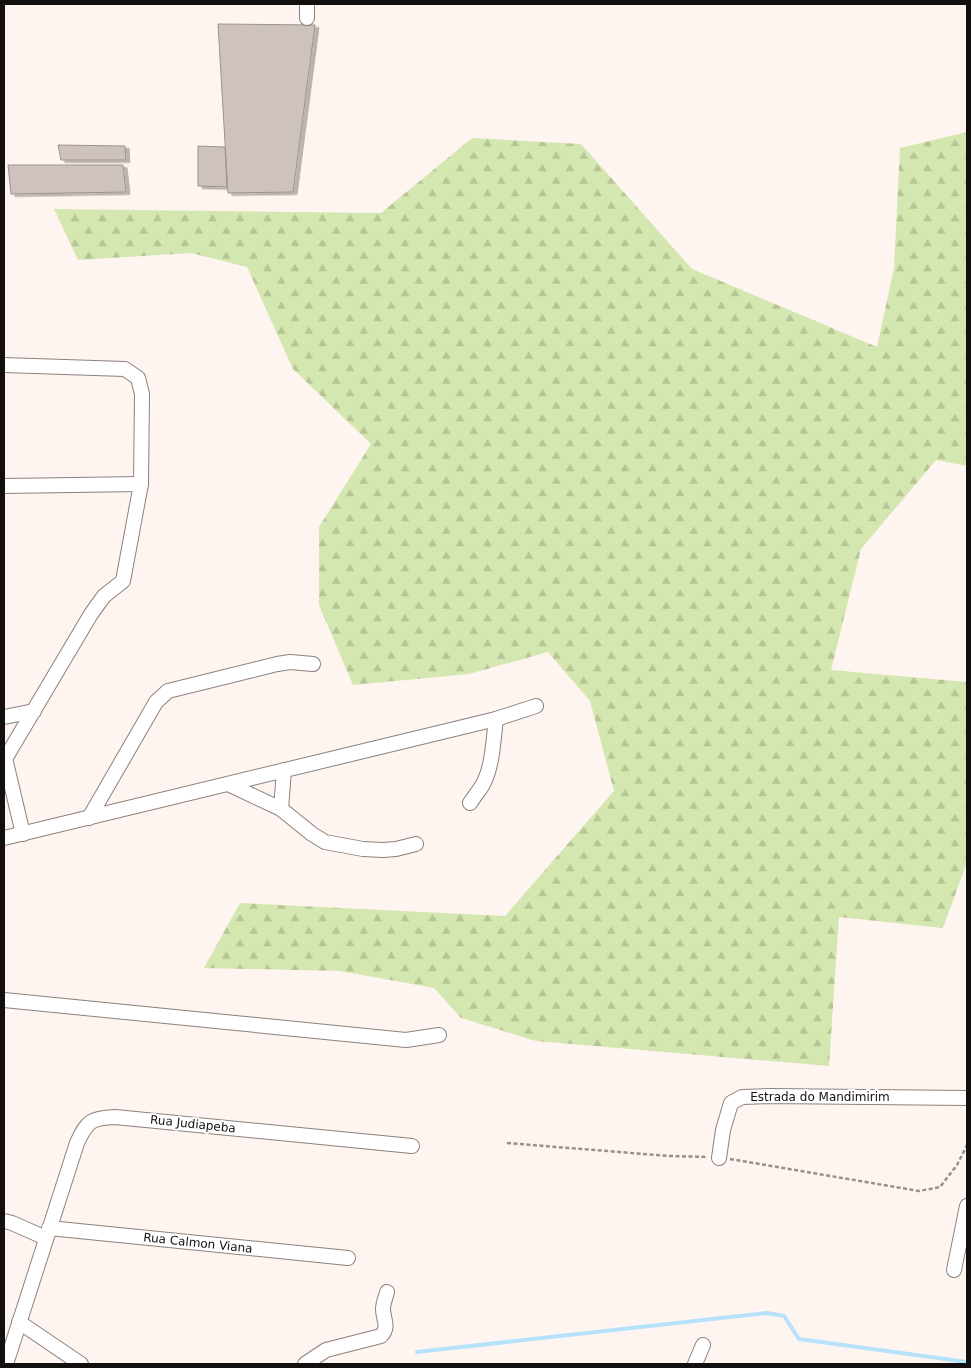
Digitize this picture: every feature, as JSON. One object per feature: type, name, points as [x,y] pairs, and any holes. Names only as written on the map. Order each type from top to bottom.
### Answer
[{"type":"street","points":[[4,365],[125,369],[138,378],[142,394],[141,484],[122,581],[104,596],[91,614],[5,757],[23,834]]},
{"type":"street","points":[[4,486],[141,484]]},
{"type":"street","points":[[89,818],[156,702],[168,691],[277,664],[290,662],[313,664]]},
{"type":"street","points":[[4,838],[496,719],[536,706]]},
{"type":"street","points":[[4,717],[34,711]]},
{"type":"street","points":[[470,803],[487,776],[496,719]]},
{"type":"street","points":[[281,809],[284,770]]},
{"type":"street","points":[[228,784],[281,809],[325,842],[363,849],[383,850],[416,844]]},
{"type":"street","points":[[4,1000],[406,1040],[439,1035]]},
{"type":"street","name":"Estrada do Mandimirim","points":[[719,1158],[723,1130],[731,1103],[742,1097],[967,1098]]},
{"type":"street","name":"Rua Judiapeba","points":[[6,1364],[77,1143],[85,1126],[96,1118],[125,1118],[412,1146]]},
{"type":"street","points":[[954,1270],[967,1206]]},
{"type":"street","name":"Rua Calmon Viana","points":[[4,1221],[47,1233],[348,1258]]},
{"type":"street","points":[[305,1364],[326,1350],[382,1336],[386,1327],[383,1308],[387,1292]]},
{"type":"street","points":[[19,1322],[81,1364]]},
{"type":"street","points":[[695,1364],[702,1345]]},
{"type":"path","points":[[507,1144],[719,1158],[919,1191],[940,1187],[957,1166],[967,1145]]},
{"type":"green space","points":[[967,132],[967,466],[936,460],[861,549],[831,670],[967,682],[967,862],[943,928],[839,917],[829,1066],[536,1041],[461,1018],[434,988],[340,971],[204,968],[240,903],[505,916],[614,791],[590,701],[548,652],[469,674],[353,685],[319,605],[319,527],[371,444],[293,369],[247,267],[191,253],[78,260],[54,209],[381,213],[472,138],[581,144],[692,269],[877,347],[894,268],[900,148]]},
{"type":"building","points":[[218,24],[315,25],[293,192],[228,193]]},
{"type":"building","points":[[58,145],[125,146],[126,160],[61,160]]},
{"type":"building","points":[[198,146],[225,147],[227,187],[198,186]]},
{"type":"building","points":[[8,165],[123,165],[126,192],[11,194]]},
{"type":"waterway","points":[[417,1352],[767,1313],[784,1316],[799,1339],[967,1362]]}]
